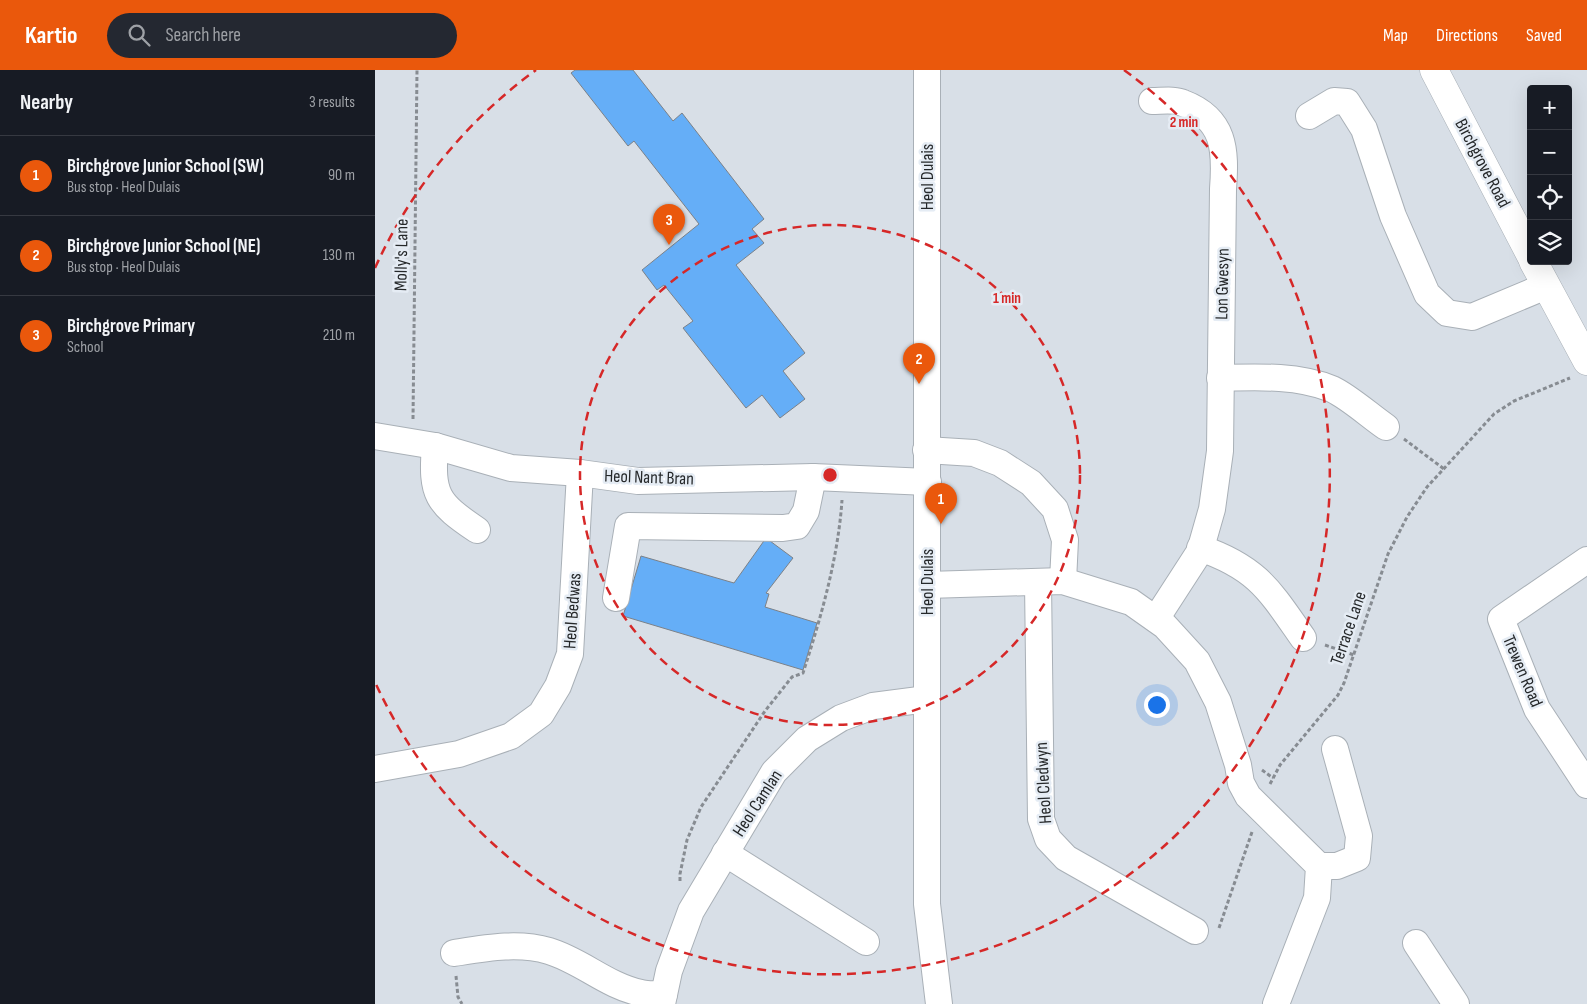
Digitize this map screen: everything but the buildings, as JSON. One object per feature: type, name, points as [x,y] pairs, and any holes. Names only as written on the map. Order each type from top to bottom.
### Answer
[{"type":"main road","name":"Birchgrove Road","points":[[1434,70],[1527,248]]},
{"type":"main road","points":[[1535,265],[1583,364]]},
{"type":"street","name":"Heol Dulais","points":[[927,70],[927,904],[939,1004]]},
{"type":"street","name":"Lon Gwesyn","points":[[1152,101],[1182,102],[1201,113],[1219,131],[1225,162],[1219,451],[1212,509],[1200,548],[1176,590],[1155,619]]},
{"type":"street","points":[[1309,116],[1333,101],[1347,102],[1365,129],[1393,216],[1427,294],[1447,313],[1472,318],[1546,286]]},
{"type":"street","points":[[1220,378],[1295,379],[1333,390],[1386,427]]},
{"type":"street","name":"Heol Nant Bran","points":[[375,436],[424,444],[511,468],[580,473],[638,481],[813,477],[928,482]]},
{"type":"street","points":[[424,444],[437,494],[448,511],[477,530]]},
{"type":"street","name":"Heol Cledwyn","points":[[926,450],[974,453],[1000,463],[1031,483],[1055,509],[1065,540],[1050,582],[1041,819],[1048,839],[1066,858],[1195,931]]},
{"type":"street","name":"Heol Bedwas","points":[[375,768],[459,754],[511,736],[541,714],[558,686],[569,654],[580,473]]},
{"type":"street","points":[[616,598],[628,526],[783,528],[797,526],[806,511],[813,477]]},
{"type":"street","points":[[1200,548],[1247,570],[1268,588],[1303,638]]},
{"type":"street","name":"Trewen Road","points":[[1587,560],[1501,619],[1537,709],[1587,785]]},
{"type":"street","points":[[927,586],[1050,582],[1131,602],[1165,626],[1197,661],[1218,702],[1238,765],[1241,783],[1248,796],[1319,866],[1337,866],[1357,858],[1359,836],[1335,749]]},
{"type":"street","name":"Heol Camlan","points":[[663,999],[669,971],[691,911],[774,772],[807,740],[841,718],[873,706],[927,699]]},
{"type":"street","name":"Heol Camlan","points":[[725,853],[866,942]]},
{"type":"street","points":[[1276,1004],[1317,898],[1319,866]]},
{"type":"street","points":[[1416,943],[1456,1004]]},
{"type":"street","points":[[454,953],[509,945],[549,951],[578,964],[609,982],[641,994],[663,999]]},
{"type":"path","name":"Molly's Lane","points":[[417,70],[424,444]]},
{"type":"path","name":"Terrace Lane","points":[[1195,931],[1215,936],[1260,808],[1280,765],[1338,695],[1354,655],[1388,554],[1407,517],[1427,487],[1494,414],[1514,401],[1583,364]]},
{"type":"path","points":[[1386,427],[1393,427],[1410,443],[1444,469]]},
{"type":"path","points":[[691,911],[682,899],[680,874],[687,840],[701,807],[765,711],[792,677],[803,672],[818,623],[840,530],[843,479]]},
{"type":"path","points":[[1303,638],[1354,655]]},
{"type":"path","points":[[454,953],[458,997],[462,1004]]},
{"type":"place","name":"Birchgrove Primary","points":[[669,245]]},
{"type":"place","name":"Birchgrove Junior School (NE)","points":[[919,384]]},
{"type":"place","name":"Birchgrove Junior School (SW)","points":[[941,524]]}]
